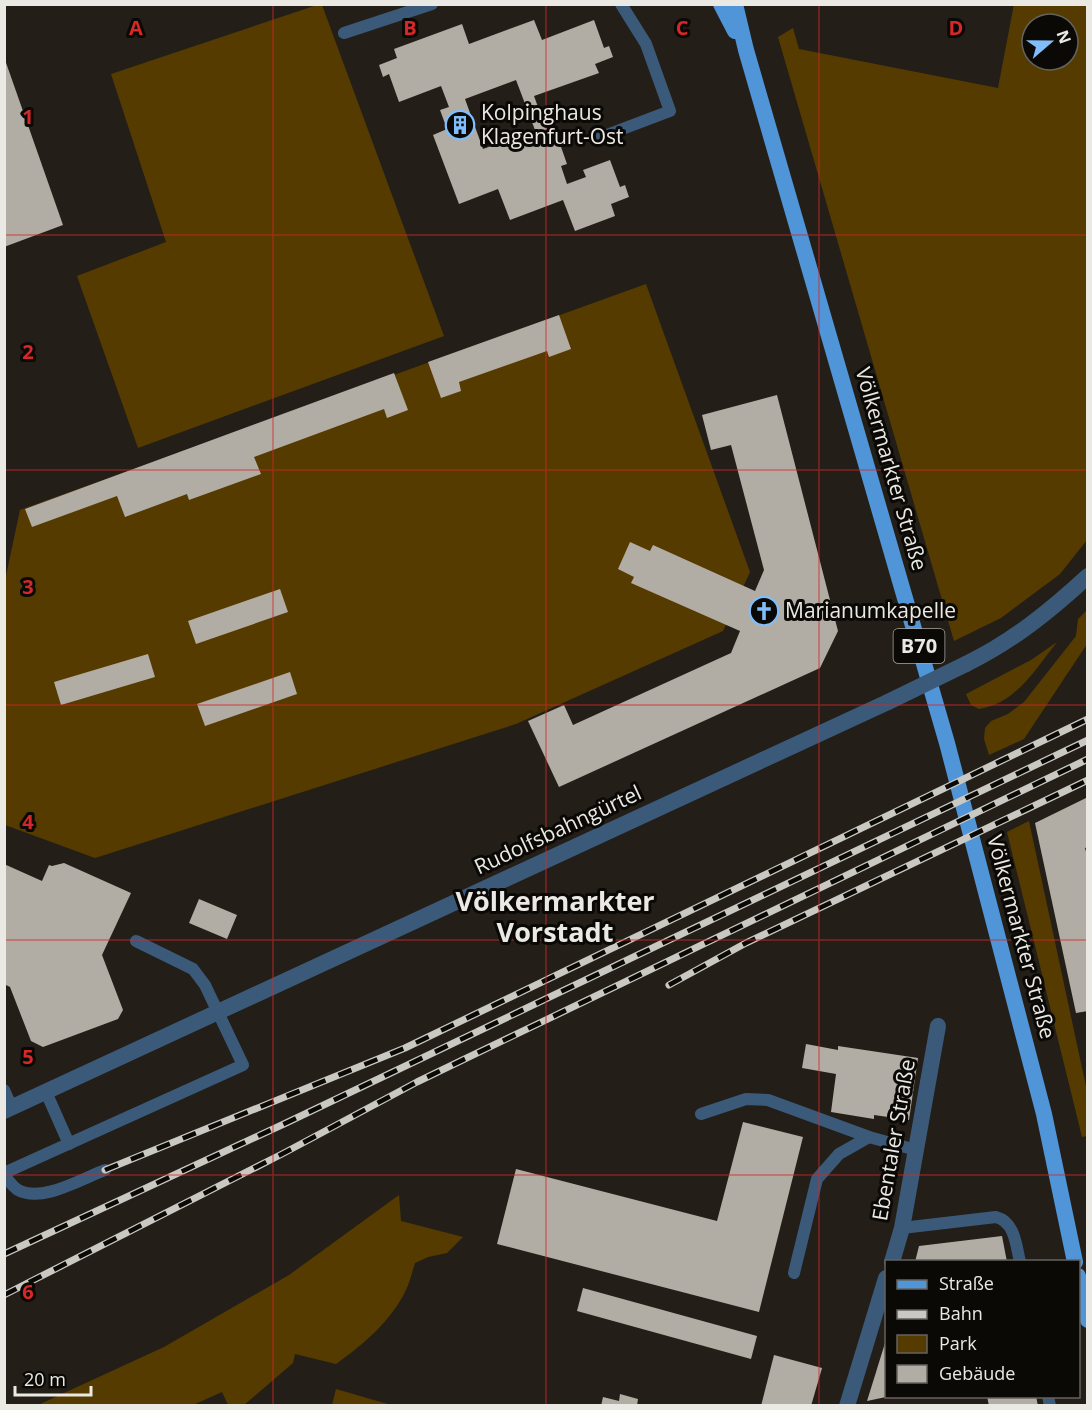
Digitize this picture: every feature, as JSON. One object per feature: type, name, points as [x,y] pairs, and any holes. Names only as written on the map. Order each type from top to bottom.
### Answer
[{"type":"main road","name":"B70","points":[[721,4],[746,50]]},
{"type":"main road","name":"Völkermarkter Straße","points":[[735,4],[746,50],[950,755],[1044,1114],[1076,1260]]},
{"type":"main road","points":[[1080,1285],[1088,1320]]},
{"type":"street","name":"Rudolfsbahngürtel","points":[[8,1109],[966,664],[994,650],[1029,627],[1088,576]]},
{"type":"street","name":"Ebentaler Straße","points":[[893,1260],[902,1228],[938,1026]]},
{"type":"street","points":[[847,1406],[885,1281]]},
{"type":"lane","points":[[344,33],[432,4]]},
{"type":"lane","points":[[596,139],[670,111],[646,44],[621,4]]},
{"type":"lane","points":[[105,1170],[46,1193],[35,1195],[16,1189],[4,1174],[243,1065],[205,985],[193,969],[136,941]]},
{"type":"lane","points":[[4,1090],[8,1109]]},
{"type":"lane","points":[[46,1092],[69,1144]]},
{"type":"lane","points":[[701,1114],[746,1099],[768,1100],[869,1137],[916,1150]]},
{"type":"lane","points":[[794,1273],[818,1179],[839,1154],[869,1137]]},
{"type":"lane","points":[[902,1228],[996,1217],[1004,1219],[1014,1235],[1020,1260]]},
{"type":"green space","points":[[1014,4],[1087,5],[1087,540],[1060,574],[1001,618],[954,641],[778,37],[793,28],[799,49],[998,88]]},
{"type":"green space","points":[[322,5],[444,336],[138,448],[77,276],[166,242],[111,74]]},
{"type":"green space","points":[[646,284],[750,572],[723,631],[516,724],[95,858],[5,825],[4,585],[20,510]]},
{"type":"green space","points":[[1087,610],[1087,644],[1024,739],[989,755],[984,739],[985,728],[991,721],[1008,714],[1024,702],[1076,636],[1078,619]]},
{"type":"green space","points":[[1057,642],[1024,684],[1014,693],[992,706],[979,709],[971,705],[966,694],[1031,660]]},
{"type":"green space","points":[[1029,821],[1087,1091],[1087,1136],[1082,1137],[1007,832]]},
{"type":"green space","points":[[399,1195],[401,1221],[463,1237],[447,1253],[428,1257],[415,1263],[407,1287],[393,1312],[366,1340],[336,1364],[295,1354],[293,1363],[244,1405],[228,1405],[222,1392],[193,1405],[38,1405],[164,1347],[289,1275]]},
{"type":"green space","points":[[336,1389],[391,1405],[332,1405]]},
{"type":"building","name":"Kolpinghaus Klagenfurt-Ost","points":[[534,20],[542,40],[594,20],[604,48],[609,46],[613,57],[595,64],[599,73],[534,96],[545,126],[553,124],[567,164],[561,166],[567,184],[586,177],[583,170],[610,160],[620,187],[625,185],[629,197],[611,204],[615,216],[575,231],[563,200],[510,220],[498,189],[459,204],[433,135],[447,129],[440,110],[449,107],[441,86],[399,102],[389,74],[383,77],[379,65],[397,58],[394,49],[462,24],[469,44]],"holes":[[[516,80],[535,130],[483,149],[465,99]]]},
{"type":"building","points":[[4,57],[63,225],[4,247]]},
{"type":"building","points":[[559,315],[571,349],[549,357],[547,351],[459,382],[461,391],[441,398],[428,362]]},
{"type":"building","points":[[394,373],[408,410],[387,418],[384,409],[254,457],[261,474],[189,500],[187,494],[125,517],[117,496],[32,527],[25,509]]},
{"type":"building","name":"Marianumkapelle","points":[[777,395],[838,631],[820,668],[559,787],[528,721],[564,705],[573,725],[731,653],[740,631],[631,583],[634,577],[618,569],[630,542],[650,551],[653,545],[755,591],[764,570],[731,445],[711,450],[702,415]]},
{"type":"building","points":[[280,589],[288,612],[196,644],[188,621]]},
{"type":"building","points":[[148,654],[155,677],[61,705],[54,682]]},
{"type":"building","points":[[290,672],[297,694],[205,726],[197,704]]},
{"type":"building","points":[[1088,797],[1088,847],[1085,848],[1088,859],[1088,1011],[1076,1013],[1035,823]]},
{"type":"building","points":[[64,863],[131,893],[102,955],[123,1010],[118,1019],[43,1047],[31,1041],[10,987],[4,984],[4,864],[42,881],[49,865]]},
{"type":"building","points":[[199,899],[237,915],[227,939],[189,923]]},
{"type":"building","points":[[806,1044],[838,1050],[838,1046],[918,1058],[909,1120],[874,1115],[874,1119],[831,1112],[836,1074],[802,1068]]},
{"type":"building","points":[[743,1122],[803,1137],[759,1312],[497,1244],[516,1169],[717,1221]]},
{"type":"building","points":[[1002,1236],[1007,1260],[916,1260],[919,1246]]},
{"type":"building","points":[[583,1288],[757,1336],[751,1359],[577,1311]]},
{"type":"building","points":[[885,1343],[885,1397],[867,1401]]},
{"type":"building","points":[[774,1355],[822,1368],[811,1406],[761,1406]]},
{"type":"building","points":[[620,1394],[638,1399],[637,1406],[601,1406],[603,1397],[619,1401]]},
{"type":"building","points":[[987,1398],[1036,1398],[1038,1406],[989,1406]]},
{"type":"railway","points":[[105,1170],[405,1048],[1088,719]]},
{"type":"railway","points":[[4,1254],[286,1123],[1088,740]]},
{"type":"railway","points":[[4,1295],[282,1154],[417,1082],[1088,759]]},
{"type":"railway","points":[[669,985],[746,943],[1088,780]]},
{"type":"place","name":"Kolpinghaus Klagenfurt-Ost","points":[[460,125]]},
{"type":"place","name":"Marianumkapelle","points":[[764,611]]},
{"type":"district","name":"Völkermarkter Vorstadt","points":[[555,918]]}]
